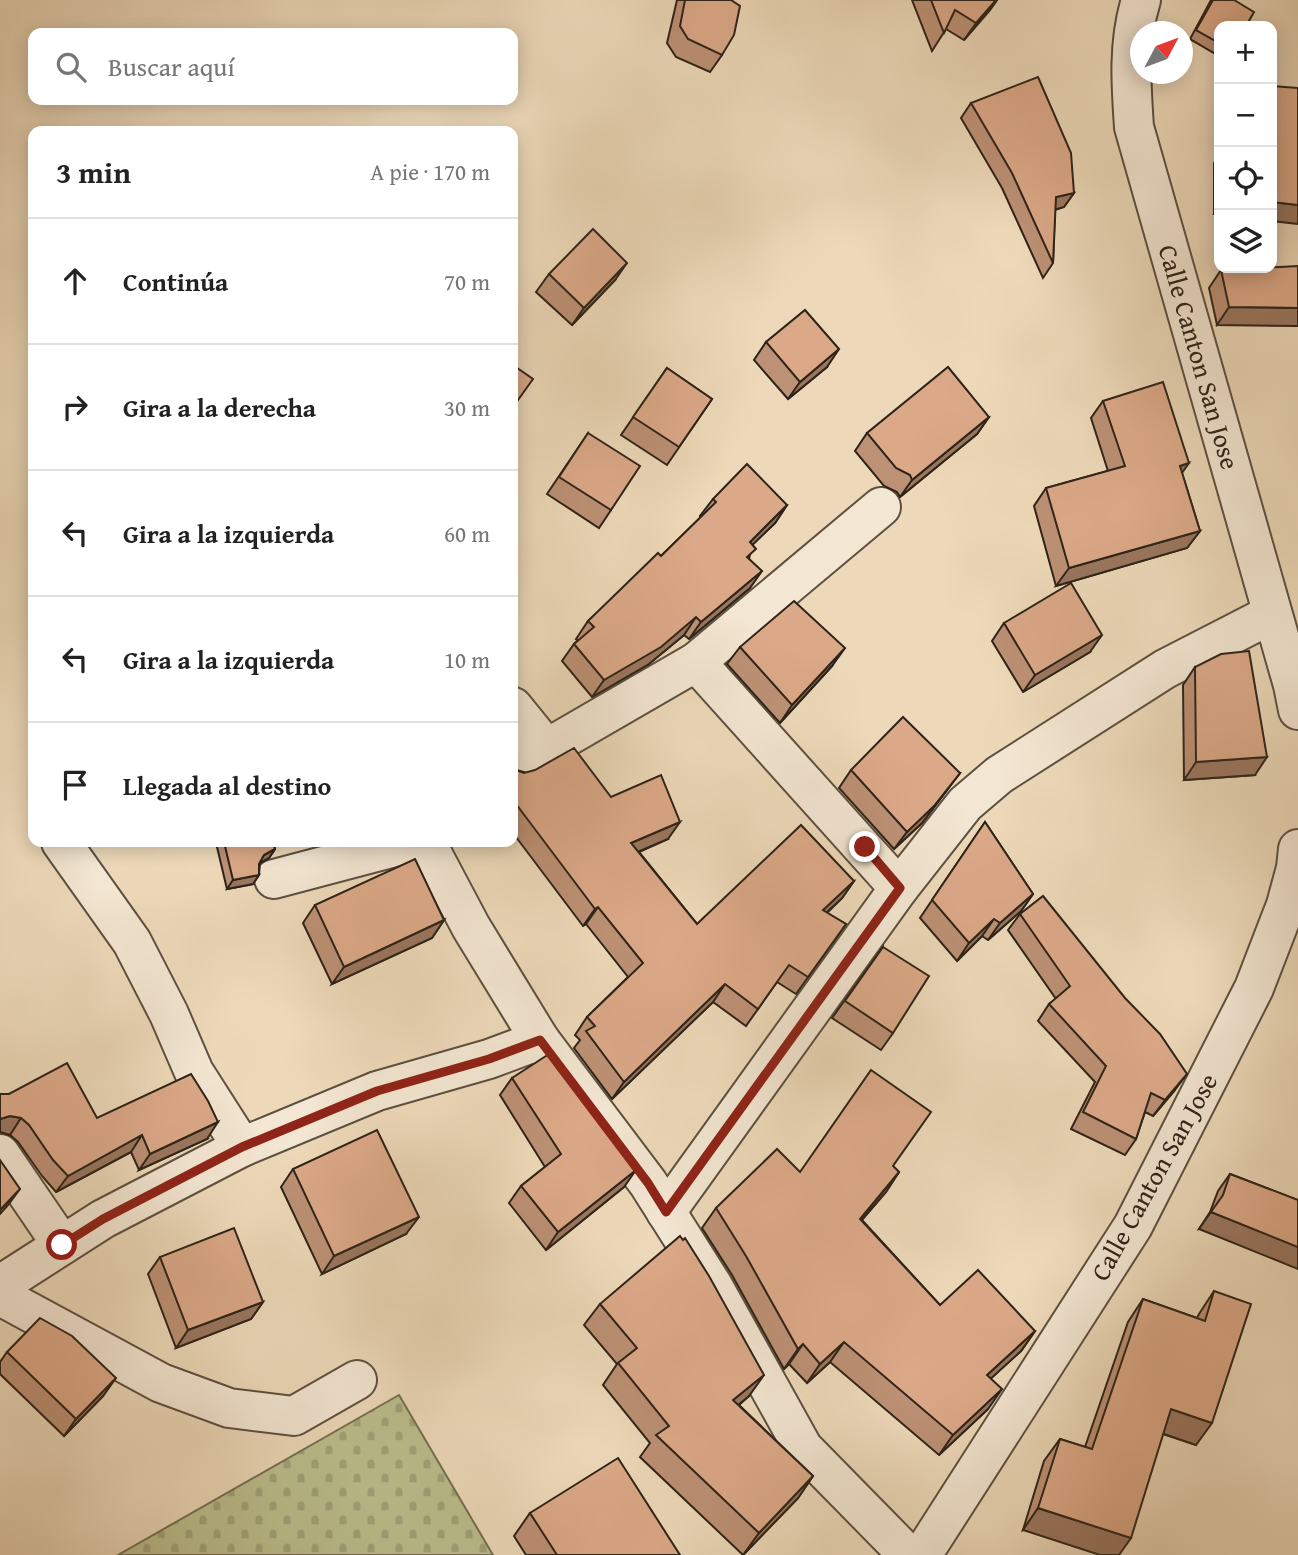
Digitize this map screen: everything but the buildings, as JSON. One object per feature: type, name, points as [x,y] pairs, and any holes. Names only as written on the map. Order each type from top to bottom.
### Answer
[{"type":"street","name":"Calle Canton San Jose","points":[[1141,0],[1132,38],[1130,74],[1134,127],[1296,693]]},
{"type":"street","points":[[518,765],[696,662],[881,508]]},
{"type":"street","points":[[666,1212],[900,888],[965,804],[999,775],[1165,669],[1272,614]]},
{"type":"street","points":[[696,662],[900,888]]},
{"type":"street","points":[[518,713],[547,749]]},
{"type":"street","points":[[65,847],[132,942],[169,1014],[194,1072],[242,1147]]},
{"type":"street","points":[[274,879],[395,847]]},
{"type":"street","points":[[429,847],[471,927],[540,1040],[648,1183],[713,1286],[803,1448],[908,1555]]},
{"type":"street","name":"Calle Canton San Jose","points":[[922,1555],[1133,1226],[1254,988],[1286,905],[1297,864]]},
{"type":"street","points":[[0,1285],[103,1219],[242,1147],[377,1091],[489,1059],[540,1040]]},
{"type":"street","points":[[0,1153],[62,1245]]},
{"type":"street","points":[[0,1296],[161,1383],[229,1408],[294,1416],[358,1380]]},
{"type":"green space","points":[[399,1395],[493,1555],[118,1555]]},
{"type":"route","points":[[62,1245],[103,1219],[242,1147],[377,1091],[489,1059],[540,1040],[648,1183],[666,1212],[900,888],[865,847]]}]
